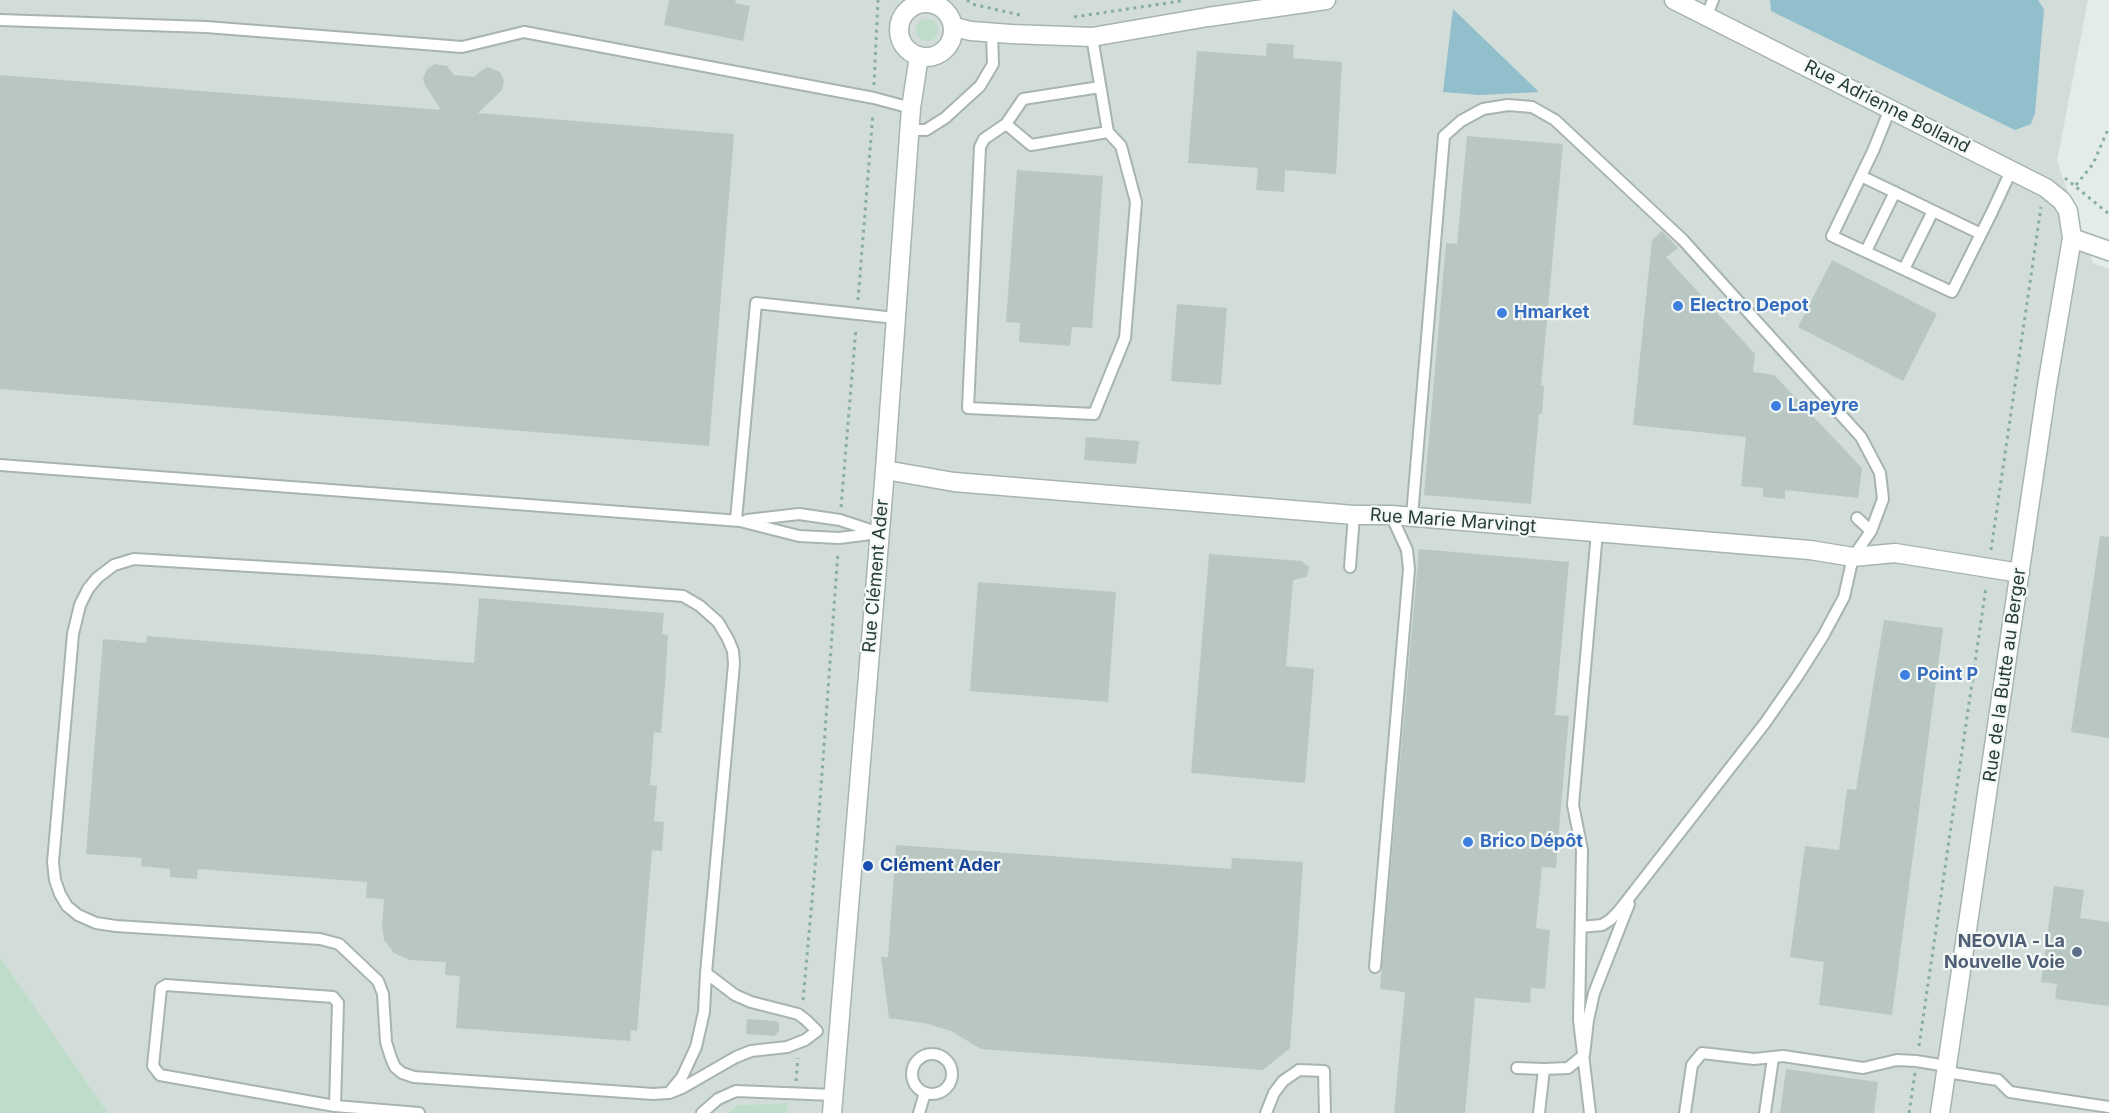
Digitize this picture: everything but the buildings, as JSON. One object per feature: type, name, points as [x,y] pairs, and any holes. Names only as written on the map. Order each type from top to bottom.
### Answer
[{"type":"street","points":[[954,27],[992,33],[1092,37],[1326,0]]},
{"type":"street","name":"Rue Adrienne Bolland","points":[[1674,0],[1710,8],[1890,109],[2046,189],[2062,201],[2068,211],[2072,238]]},
{"type":"street","points":[[920,1],[935,3],[942,7],[948,13],[954,27],[950,44],[944,51],[928,57],[911,53],[904,46],[898,29],[904,12],[920,1]]},
{"type":"street","name":"Rue Clément Ader","points":[[833,1104],[885,470],[911,108],[919,56]]},
{"type":"street","points":[[2072,238],[2109,251]]},
{"type":"street","name":"Rue de la Butte au Berger","points":[[1940,1113],[2047,386],[2072,238]]},
{"type":"street","name":"Rue Marie Marvingt","points":[[885,470],[954,482],[1354,515],[1412,516],[1801,549],[1852,557],[1895,553],[2020,573]]},
{"type":"street","points":[[833,1104],[843,1113]]},
{"type":"lane","points":[[0,20],[206,27],[462,46],[524,32],[874,98],[911,108]]},
{"type":"lane","points":[[910,130],[926,130],[936,124],[980,86],[993,64],[992,33]]},
{"type":"lane","points":[[1092,37],[1108,132],[1121,146],[1136,202],[1125,338],[1094,414],[968,408],[980,147],[984,139],[1006,124],[1023,99],[1100,87]]},
{"type":"lane","points":[[1412,516],[1444,136],[1461,121],[1483,109],[1508,105],[1532,107],[1555,120],[1683,240],[1861,437],[1880,473],[1883,499],[1870,531],[1852,557],[1844,597],[1797,677],[1765,723],[1634,893],[1610,920],[1602,925],[1581,927]]},
{"type":"lane","points":[[1890,109],[1832,236],[1952,292],[2011,171]]},
{"type":"lane","points":[[1006,124],[1031,145],[1108,132]]},
{"type":"lane","points":[[1861,176],[1981,234]]},
{"type":"lane","points":[[1866,251],[1895,192]]},
{"type":"lane","points":[[1904,270],[1933,211]]},
{"type":"lane","points":[[738,520],[756,303],[895,318]]},
{"type":"lane","points":[[0,465],[738,520],[800,514],[840,520],[879,533]]},
{"type":"lane","points":[[1350,567],[1354,515]]},
{"type":"lane","points":[[1375,967],[1409,570],[1407,550],[1391,515]]},
{"type":"lane","points":[[1857,518],[1870,531]]},
{"type":"lane","points":[[738,520],[799,536],[839,538],[879,533]]},
{"type":"lane","points":[[1590,1113],[1579,1020],[1582,850],[1573,805],[1597,532]]},
{"type":"lane","points":[[669,1093],[682,1077],[696,1047],[704,1012],[734,664],[733,651],[728,639],[718,622],[700,606],[683,596],[448,578],[134,559],[124,561],[104,571],[87,589],[80,605],[73,634],[53,861],[55,880],[60,894],[78,915],[96,923],[116,926],[320,939],[339,944],[378,981],[383,994],[386,1042],[396,1068],[402,1073],[431,1079],[653,1094],[669,1093],[743,1054],[769,1048],[787,1047],[799,1043],[817,1031]]},
{"type":"lane","points":[[1517,1068],[1544,1070],[1569,1068],[1584,1054],[1594,993],[1606,958],[1634,893]]},
{"type":"lane","points":[[706,973],[735,995],[751,1002],[790,1011],[817,1031],[838,1033]]},
{"type":"lane","points":[[335,1106],[338,1003],[333,997],[166,985],[161,988],[153,1066],[160,1075],[335,1106],[419,1113]]},
{"type":"lane","points":[[1685,1113],[1692,1065],[1702,1053],[1754,1059],[1783,1056],[1863,1068],[1897,1060],[1916,1061],[1998,1080],[2010,1092],[2109,1107]]},
{"type":"lane","points":[[1765,1113],[1773,1058]]},
{"type":"lane","points":[[1266,1113],[1282,1081],[1299,1070],[1324,1071],[1325,1113]]},
{"type":"lane","points":[[1539,1113],[1544,1070]]},
{"type":"lane","points":[[702,1113],[718,1099],[736,1090],[795,1094],[833,1104]]},
{"type":"lane","points":[[919,1113],[924,1093]]},
{"type":"path","points":[[840,520],[874,98],[878,0]]},
{"type":"path","points":[[967,0],[972,4],[1030,17]]},
{"type":"path","points":[[1065,17],[1190,0]]},
{"type":"path","points":[[2076,185],[2093,164],[2109,127]]},
{"type":"path","points":[[2070,180],[2109,214]]},
{"type":"path","points":[[1909,1113],[2042,202]]},
{"type":"path","points":[[801,1017],[816,856],[839,538]]},
{"type":"path","points":[[795,1094],[799,1043]]},
{"type":"shaded area","points":[[0,0],[2088,0],[2057,161],[2093,263],[2109,269],[2109,1113],[787,1113],[788,1103],[738,1105],[726,1113],[108,1113],[0,957]]},
{"type":"green space","points":[[927,19],[935,22],[938,30],[935,38],[927,41],[919,38],[916,30],[919,22]]},
{"type":"green space","points":[[0,957],[108,1113],[0,1113]]},
{"type":"green space","points":[[788,1103],[787,1113],[727,1113],[738,1105]]},
{"type":"water","points":[[1770,0],[2038,0],[2044,9],[2035,113],[2031,124],[2015,130],[1771,11]]},
{"type":"water","points":[[1453,9],[1539,92],[1479,95],[1443,92]]},
{"type":"place","name":"Electro Depot","points":[[1678,306]]},
{"type":"place","name":"Hmarket","points":[[1502,313]]},
{"type":"place","name":"Lapeyre","points":[[1776,406]]},
{"type":"place","name":"Point P","points":[[1905,675]]},
{"type":"place","name":"Brico Dépôt","points":[[1468,842]]},
{"type":"place","name":"Clément Ader","points":[[868,866]]},
{"type":"place","name":"NEOVIA - La Nouvelle Voie","points":[[2077,952]]}]
